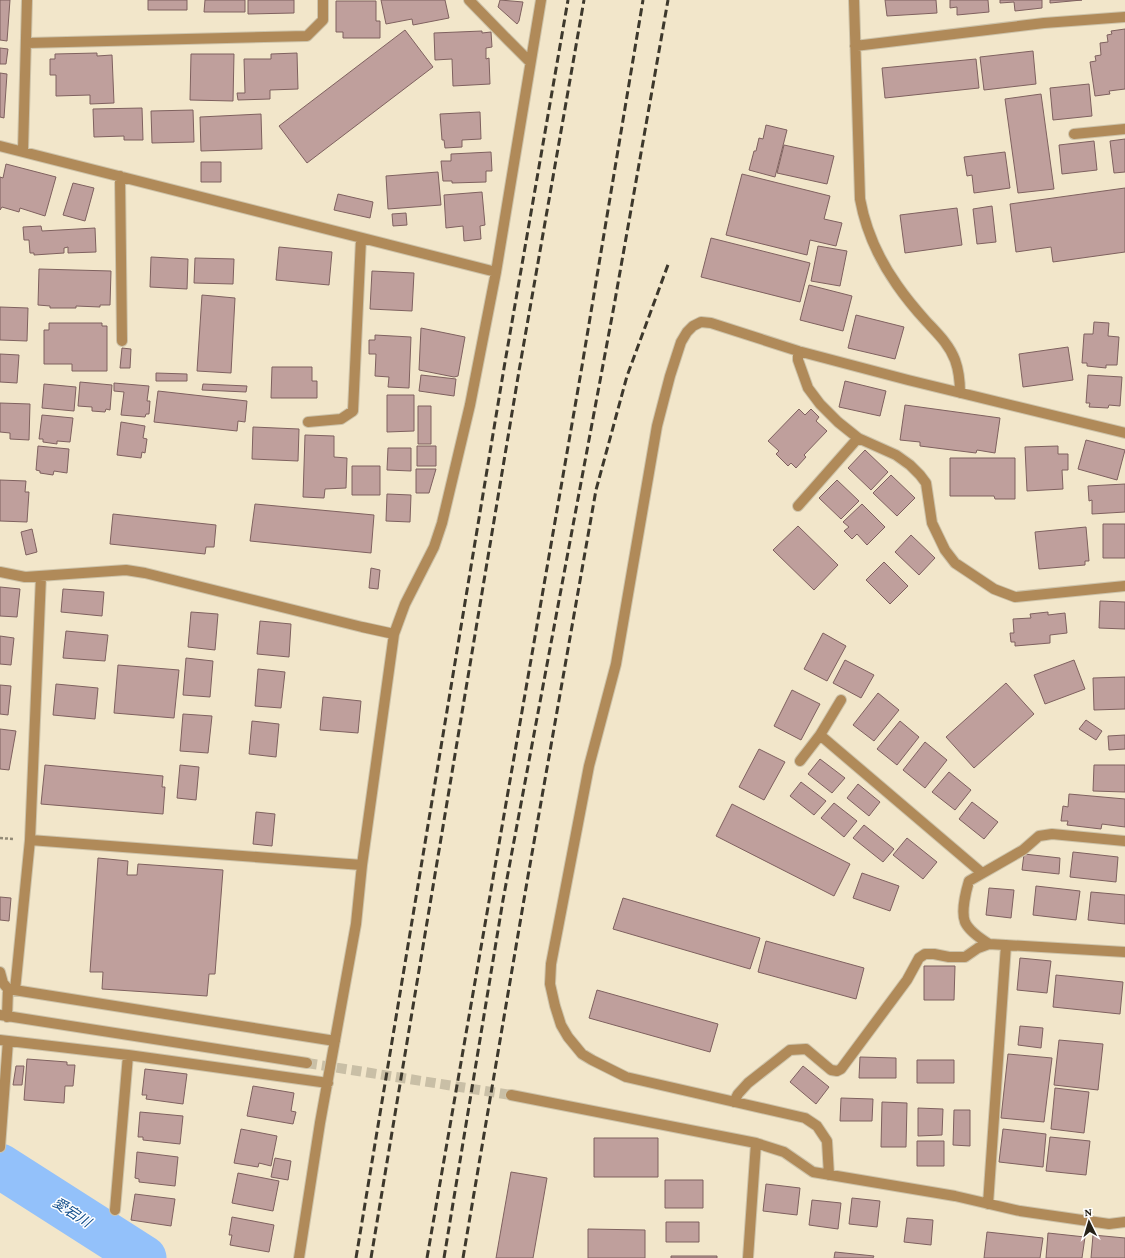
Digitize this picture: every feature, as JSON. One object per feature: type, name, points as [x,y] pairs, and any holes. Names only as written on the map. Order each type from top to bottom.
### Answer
[{"type":"street","points":[[23,151],[27,0]]},
{"type":"street","points":[[27,43],[307,36],[323,20],[323,0]]},
{"type":"street","points":[[469,0],[530,62]]},
{"type":"street","points":[[299,1258],[356,924],[362,865],[394,634],[405,604],[434,547],[442,523],[470,405],[496,272],[541,0]]},
{"type":"street","points":[[854,0],[860,199],[864,221],[873,244],[897,286],[944,341],[955,360],[960,378],[960,393]]},
{"type":"street","points":[[856,46],[1044,23],[1125,17]]},
{"type":"street","points":[[1074,134],[1125,129]]},
{"type":"street","points":[[0,146],[361,239],[496,272]]},
{"type":"street","points":[[120,176],[122,341]]},
{"type":"street","points":[[308,422],[341,419],[352,411],[361,239]]},
{"type":"street","points":[[829,1175],[826,1141],[817,1126],[805,1118],[626,1077],[582,1054],[568,1037],[561,1025],[550,984],[551,964],[589,766],[616,664],[658,426],[670,376],[681,342],[687,332],[694,326],[702,322],[711,323],[798,351],[960,393],[1125,433]]},
{"type":"street","points":[[798,351],[798,360],[808,388],[820,404],[838,422],[858,438],[896,455],[910,465],[926,483],[932,523],[945,550],[956,563],[994,589],[1015,597],[1125,586]]},
{"type":"street","points":[[798,506],[858,438]]},
{"type":"street","points":[[0,572],[25,577],[118,571],[145,573],[394,634]]},
{"type":"street","points":[[41,576],[30,840],[11,989],[4,1016],[307,1064]]},
{"type":"street","points":[[800,761],[820,735],[841,700]]},
{"type":"street","points":[[820,735],[982,874]]},
{"type":"street","points":[[988,944],[980,939],[965,922],[964,913],[966,892],[969,881],[1023,850],[1039,836],[1052,834],[1125,841]]},
{"type":"street","points":[[30,840],[362,865]]},
{"type":"street","points":[[734,1102],[738,1094],[748,1083],[790,1050],[806,1049],[831,1070],[841,1070],[907,980],[919,958],[925,954],[934,954],[949,958],[965,957],[978,948],[988,944],[1125,952]]},
{"type":"street","points":[[988,1204],[1006,945]]},
{"type":"street","points":[[0,972],[3,983],[11,989],[335,1041]]},
{"type":"street","points":[[0,1147],[4,1041],[128,1055],[328,1083]]},
{"type":"street","points":[[115,1210],[128,1055]]},
{"type":"street","points":[[512,1095],[756,1143],[784,1152],[813,1172],[955,1196],[1020,1211],[1109,1224],[1125,1222]]},
{"type":"street","points":[[748,1258],[756,1143]]},
{"type":"building","points":[[0,0],[10,0],[7,41],[0,40]]},
{"type":"building","points":[[148,0],[187,0],[187,10],[148,10]]},
{"type":"building","points":[[205,0],[245,0],[245,12],[204,12]]},
{"type":"building","points":[[248,0],[294,0],[294,13],[248,14]]},
{"type":"building","points":[[381,0],[445,0],[449,18],[413,25],[412,19],[386,24]]},
{"type":"building","points":[[500,0],[523,2],[517,24],[498,7]]},
{"type":"building","points":[[885,0],[936,0],[937,13],[887,16]]},
{"type":"building","points":[[950,0],[988,0],[989,12],[957,15],[957,7],[950,8]]},
{"type":"building","points":[[1000,0],[1042,0],[1042,8],[1015,11],[1014,2],[1000,3]]},
{"type":"building","points":[[1050,0],[1082,0],[1050,3]]},
{"type":"building","points":[[336,1],[376,1],[376,21],[380,21],[380,38],[343,38],[343,32],[336,32]]},
{"type":"building","points":[[1125,29],[1125,89],[1109,91],[1110,94],[1095,96],[1090,62],[1096,61],[1095,56],[1101,55],[1100,43],[1108,42],[1107,35],[1112,34],[1111,31]]},
{"type":"building","points":[[405,30],[433,67],[307,163],[279,126]]},
{"type":"building","points":[[482,31],[482,33],[491,32],[492,47],[486,48],[486,59],[489,58],[490,84],[453,86],[452,59],[435,60],[434,33]]},
{"type":"building","points":[[0,48],[8,49],[6,64],[0,64]]},
{"type":"building","points":[[1033,51],[1036,84],[984,90],[980,57]]},
{"type":"building","points":[[97,53],[97,56],[112,55],[114,103],[90,104],[90,95],[56,96],[56,75],[50,75],[50,59],[55,59],[55,54]]},
{"type":"building","points":[[297,53],[298,89],[270,90],[270,99],[238,100],[237,93],[245,93],[244,59],[271,59],[271,54]]},
{"type":"building","points":[[191,54],[234,54],[233,101],[190,100]]},
{"type":"building","points":[[976,59],[979,88],[885,98],[882,68]]},
{"type":"building","points":[[0,73],[7,74],[4,118],[0,117]]},
{"type":"building","points":[[1089,84],[1092,116],[1053,120],[1050,88]]},
{"type":"building","points":[[1041,94],[1054,189],[1018,193],[1005,99]]},
{"type":"building","points":[[142,108],[143,140],[124,140],[124,136],[94,137],[93,109]]},
{"type":"building","points":[[193,110],[194,142],[152,143],[151,111]]},
{"type":"building","points":[[480,112],[481,139],[462,140],[462,147],[445,148],[444,140],[442,140],[440,114]]},
{"type":"building","points":[[261,114],[262,149],[201,151],[200,117]]},
{"type":"building","points":[[766,125],[787,130],[775,177],[749,170],[759,138],[763,139]]},
{"type":"building","points":[[1125,139],[1125,172],[1114,173],[1110,141]]},
{"type":"building","points":[[1094,141],[1097,170],[1062,174],[1059,145]]},
{"type":"building","points":[[784,145],[834,156],[827,184],[777,173]]},
{"type":"building","points":[[491,152],[492,171],[486,171],[486,182],[452,183],[452,181],[443,181],[441,161],[451,161],[451,154]]},
{"type":"building","points":[[1005,152],[1010,188],[974,193],[972,175],[967,176],[964,157]]},
{"type":"building","points":[[201,162],[221,162],[221,182],[201,182]]},
{"type":"building","points":[[6,164],[56,177],[45,216],[20,208],[19,212],[2,207],[0,210],[0,177],[3,178]]},
{"type":"building","points":[[438,172],[441,205],[388,209],[386,176]]},
{"type":"building","points":[[742,174],[830,196],[824,219],[842,223],[836,246],[810,240],[807,255],[726,235]]},
{"type":"building","points":[[73,183],[94,188],[85,221],[63,215]]},
{"type":"building","points":[[1125,188],[1125,252],[1053,262],[1051,247],[1016,252],[1010,204]]},
{"type":"building","points":[[482,192],[485,225],[480,226],[481,239],[464,241],[463,226],[446,228],[444,195]]},
{"type":"building","points":[[338,194],[373,202],[370,218],[334,210]]},
{"type":"building","points":[[992,206],[996,242],[977,244],[973,209]]},
{"type":"building","points":[[957,208],[962,245],[905,253],[900,215]]},
{"type":"building","points":[[406,213],[407,225],[393,226],[392,214]]},
{"type":"building","points":[[41,226],[42,231],[95,228],[96,252],[68,253],[68,247],[64,248],[64,253],[34,255],[34,253],[30,253],[29,240],[24,240],[23,227]]},
{"type":"building","points":[[711,238],[810,263],[800,302],[701,277]]},
{"type":"building","points":[[818,246],[847,251],[840,286],[811,281]]},
{"type":"building","points":[[279,247],[332,252],[329,285],[276,280]]},
{"type":"building","points":[[151,257],[188,259],[187,289],[150,287]]},
{"type":"building","points":[[195,258],[234,259],[233,284],[194,283]]},
{"type":"building","points":[[39,269],[111,271],[110,305],[100,305],[100,307],[76,306],[76,308],[50,308],[50,306],[38,305]]},
{"type":"building","points":[[372,271],[414,273],[412,311],[370,309]]},
{"type":"building","points":[[809,285],[852,296],[843,331],[800,320]]},
{"type":"building","points":[[202,295],[235,298],[231,373],[197,371]]},
{"type":"building","points":[[0,307],[28,308],[27,341],[0,340]]},
{"type":"building","points":[[856,315],[904,327],[895,359],[848,348]]},
{"type":"building","points":[[1094,322],[1109,323],[1108,336],[1119,337],[1117,365],[1106,365],[1106,368],[1087,366],[1087,363],[1082,363],[1084,334],[1093,334]]},
{"type":"building","points":[[49,323],[102,323],[102,326],[107,326],[107,371],[72,371],[72,364],[44,364],[44,330],[49,330]]},
{"type":"building","points":[[421,328],[465,337],[458,376],[454,377],[419,370]]},
{"type":"building","points":[[375,335],[411,337],[409,388],[388,387],[389,377],[375,376],[376,354],[369,354],[369,340],[375,340]]},
{"type":"building","points":[[1068,347],[1073,380],[1023,387],[1019,354]]},
{"type":"building","points":[[122,348],[131,349],[130,368],[120,368]]},
{"type":"building","points":[[0,354],[19,355],[17,383],[0,382]]},
{"type":"building","points":[[272,367],[312,367],[312,381],[317,381],[317,398],[271,398]]},
{"type":"building","points":[[156,373],[187,374],[187,381],[156,381]]},
{"type":"building","points":[[421,375],[456,379],[454,396],[419,391]]},
{"type":"building","points":[[1088,375],[1122,377],[1120,406],[1109,405],[1108,408],[1089,407],[1090,403],[1086,403]]},
{"type":"building","points":[[845,381],[886,391],[880,416],[839,407]]},
{"type":"building","points":[[80,382],[112,385],[110,410],[106,409],[105,412],[92,411],[92,407],[78,406]]},
{"type":"building","points":[[114,383],[149,386],[147,401],[150,401],[149,414],[146,414],[145,417],[121,415],[124,392],[114,391]]},
{"type":"building","points":[[44,384],[76,387],[74,411],[42,408]]},
{"type":"building","points":[[203,384],[247,386],[246,392],[202,390]]},
{"type":"building","points":[[158,391],[247,401],[245,422],[238,421],[237,431],[154,422]]},
{"type":"building","points":[[387,395],[414,395],[414,431],[387,432]]},
{"type":"building","points":[[0,403],[30,404],[29,440],[10,439],[10,433],[0,432]]},
{"type":"building","points":[[905,405],[1000,418],[995,453],[977,450],[976,453],[920,446],[920,442],[900,440]]},
{"type":"building","points":[[418,406],[431,406],[431,444],[418,444]]},
{"type":"building","points":[[799,409],[805,415],[811,409],[819,417],[816,421],[827,431],[804,455],[806,457],[796,468],[791,463],[788,466],[776,454],[779,451],[768,441]]},
{"type":"building","points":[[42,415],[73,418],[70,442],[57,441],[57,444],[43,442],[43,439],[39,439]]},
{"type":"building","points":[[121,422],[145,426],[143,438],[147,439],[145,453],[142,452],[141,458],[117,455]]},
{"type":"building","points":[[253,427],[299,429],[298,461],[252,459]]},
{"type":"building","points":[[305,435],[334,436],[334,457],[347,458],[346,488],[325,489],[324,498],[303,497]]},
{"type":"building","points":[[1086,440],[1125,450],[1117,480],[1078,469]]},
{"type":"building","points":[[38,446],[69,449],[67,473],[54,471],[53,475],[40,473],[40,471],[36,470]]},
{"type":"building","points":[[417,446],[436,446],[436,466],[417,466]]},
{"type":"building","points":[[1058,446],[1058,454],[1068,454],[1068,470],[1062,470],[1063,489],[1027,491],[1025,447]]},
{"type":"building","points":[[388,448],[411,448],[411,471],[387,470]]},
{"type":"building","points":[[865,450],[888,472],[871,490],[848,468]]},
{"type":"building","points":[[950,458],[1015,458],[1015,499],[995,499],[994,496],[950,496]]},
{"type":"building","points":[[352,466],[380,466],[380,495],[352,495]]},
{"type":"building","points":[[416,469],[436,469],[429,493],[416,493]]},
{"type":"building","points":[[891,475],[915,498],[897,516],[873,493]]},
{"type":"building","points":[[0,480],[26,481],[25,492],[29,492],[27,522],[0,521]]},
{"type":"building","points":[[837,480],[859,501],[841,519],[819,498]]},
{"type":"building","points":[[1125,484],[1125,512],[1092,514],[1092,500],[1089,501],[1088,486]]},
{"type":"building","points":[[387,494],[411,495],[410,522],[386,521]]},
{"type":"building","points":[[255,504],[374,515],[371,553],[250,541]]},
{"type":"building","points":[[862,504],[885,527],[867,545],[857,534],[852,539],[844,531],[849,527],[843,522]]},
{"type":"building","points":[[113,514],[216,525],[214,547],[206,547],[205,554],[110,544]]},
{"type":"building","points":[[1103,524],[1125,524],[1125,558],[1103,558]]},
{"type":"building","points":[[798,526],[838,565],[814,590],[773,550]]},
{"type":"building","points":[[1086,527],[1089,561],[1085,561],[1085,565],[1039,569],[1035,532]]},
{"type":"building","points":[[32,529],[37,552],[26,555],[21,532]]},
{"type":"building","points":[[911,535],[935,558],[919,575],[895,552]]},
{"type":"building","points":[[884,562],[908,586],[890,604],[866,580]]},
{"type":"building","points":[[371,568],[380,570],[378,589],[369,588]]},
{"type":"building","points":[[0,587],[20,589],[17,617],[0,616]]},
{"type":"building","points":[[63,589],[104,592],[102,616],[61,612]]},
{"type":"building","points":[[1100,601],[1125,602],[1125,629],[1099,628]]},
{"type":"building","points":[[191,612],[218,614],[215,650],[188,647]]},
{"type":"building","points":[[1048,612],[1048,615],[1065,613],[1067,633],[1050,635],[1050,643],[1015,646],[1015,642],[1011,642],[1010,633],[1014,633],[1013,619],[1031,618],[1030,614]]},
{"type":"building","points":[[260,621],[291,624],[289,657],[257,654]]},
{"type":"building","points":[[66,631],[108,635],[105,661],[63,658]]},
{"type":"building","points":[[823,633],[846,646],[827,681],[804,669]]},
{"type":"building","points":[[0,636],[14,638],[11,665],[0,664]]},
{"type":"building","points":[[186,658],[213,661],[210,697],[183,695]]},
{"type":"building","points":[[845,660],[874,675],[861,698],[833,683]]},
{"type":"building","points":[[1074,660],[1085,689],[1045,704],[1034,675]]},
{"type":"building","points":[[118,665],[179,670],[174,718],[114,713]]},
{"type":"building","points":[[258,669],[285,672],[281,708],[255,706]]},
{"type":"building","points":[[1125,677],[1125,709],[1094,710],[1093,678]]},
{"type":"building","points":[[1006,683],[1034,714],[974,768],[946,737]]},
{"type":"building","points":[[56,684],[98,688],[95,719],[53,715]]},
{"type":"building","points":[[0,685],[11,686],[8,715],[0,714]]},
{"type":"building","points":[[792,690],[820,704],[801,740],[774,726]]},
{"type":"building","points":[[878,693],[899,710],[874,741],[853,725]]},
{"type":"building","points":[[323,697],[361,701],[358,733],[320,730]]},
{"type":"building","points":[[183,714],[212,716],[208,753],[180,751]]},
{"type":"building","points":[[1086,720],[1102,731],[1096,740],[1079,729]]},
{"type":"building","points":[[252,721],[279,724],[276,757],[249,754]]},
{"type":"building","points":[[900,721],[919,737],[897,765],[877,749]]},
{"type":"building","points":[[0,729],[16,731],[9,770],[0,769]]},
{"type":"building","points":[[1125,735],[1125,749],[1109,750],[1108,736]]},
{"type":"building","points":[[925,742],[947,760],[925,788],[903,770]]},
{"type":"building","points":[[759,749],[785,762],[764,800],[739,787]]},
{"type":"building","points":[[820,759],[845,778],[832,793],[808,774]]},
{"type":"building","points":[[45,765],[163,776],[162,787],[165,787],[163,814],[41,804]]},
{"type":"building","points":[[180,765],[199,767],[196,800],[177,798]]},
{"type":"building","points":[[1094,765],[1125,765],[1125,792],[1093,791]]},
{"type":"building","points":[[949,772],[971,790],[955,810],[932,792]]},
{"type":"building","points":[[801,782],[826,801],[814,815],[790,796]]},
{"type":"building","points":[[858,784],[880,802],[869,816],[847,798]]},
{"type":"building","points":[[1069,794],[1125,799],[1125,827],[1102,824],[1101,829],[1067,825],[1068,821],[1061,821],[1063,806],[1068,807]]},
{"type":"building","points":[[972,802],[998,822],[984,839],[959,819]]},
{"type":"building","points":[[834,803],[857,821],[844,837],[821,818]]},
{"type":"building","points":[[732,804],[850,864],[834,896],[716,836]]},
{"type":"building","points":[[256,812],[275,814],[272,846],[253,844]]},
{"type":"building","points":[[864,825],[894,849],[883,862],[853,838]]},
{"type":"building","points":[[907,838],[937,862],[923,879],[893,855]]},
{"type":"building","points":[[1073,852],[1118,857],[1116,882],[1070,877]]},
{"type":"building","points":[[1024,854],[1060,858],[1059,874],[1022,870]]},
{"type":"building","points":[[98,858],[128,861],[127,875],[137,875],[138,864],[223,870],[215,974],[209,974],[207,996],[102,989],[103,972],[90,972]]},
{"type":"building","points":[[862,873],[899,886],[890,911],[853,898]]},
{"type":"building","points":[[1036,886],[1080,891],[1076,920],[1033,915]]},
{"type":"building","points":[[989,888],[1014,890],[1011,918],[986,915]]},
{"type":"building","points":[[1091,892],[1125,895],[1125,924],[1088,920]]},
{"type":"building","points":[[0,897],[11,898],[9,921],[0,920]]},
{"type":"building","points":[[623,898],[760,938],[750,969],[613,929]]},
{"type":"building","points":[[766,941],[864,968],[856,999],[758,972]]},
{"type":"building","points":[[1020,958],[1051,961],[1047,993],[1017,990]]},
{"type":"building","points":[[924,966],[955,966],[954,1000],[924,1000]]},
{"type":"building","points":[[1056,975],[1123,982],[1120,1014],[1053,1007]]},
{"type":"building","points":[[597,990],[718,1024],[710,1052],[589,1018]]},
{"type":"building","points":[[1020,1026],[1043,1028],[1041,1048],[1018,1045]]},
{"type":"building","points":[[1059,1040],[1103,1044],[1098,1090],[1054,1085]]},
{"type":"building","points":[[1008,1054],[1052,1058],[1044,1122],[1001,1118]]},
{"type":"building","points":[[860,1057],[896,1058],[896,1078],[859,1078]]},
{"type":"building","points":[[27,1059],[67,1062],[67,1065],[75,1065],[73,1086],[65,1086],[64,1103],[24,1100]]},
{"type":"building","points":[[917,1060],[954,1060],[954,1083],[917,1083]]},
{"type":"building","points":[[16,1066],[24,1066],[22,1085],[13,1085]]},
{"type":"building","points":[[803,1066],[829,1087],[816,1104],[790,1082]]},
{"type":"building","points":[[145,1069],[187,1074],[183,1104],[146,1099],[147,1095],[142,1095]]},
{"type":"building","points":[[253,1086],[294,1093],[291,1111],[296,1112],[293,1124],[247,1116]]},
{"type":"building","points":[[1055,1088],[1089,1092],[1084,1133],[1051,1129]]},
{"type":"building","points":[[841,1098],[873,1099],[872,1121],[840,1121]]},
{"type":"building","points":[[882,1102],[907,1103],[906,1147],[881,1147]]},
{"type":"building","points":[[918,1108],[943,1109],[942,1135],[918,1136]]},
{"type":"building","points":[[954,1110],[970,1110],[970,1146],[953,1145]]},
{"type":"building","points":[[140,1112],[183,1116],[180,1144],[143,1140],[143,1137],[138,1137]]},
{"type":"building","points":[[241,1129],[277,1136],[271,1166],[259,1163],[258,1167],[234,1163]]},
{"type":"building","points":[[1003,1129],[1046,1134],[1043,1167],[999,1162]]},
{"type":"building","points":[[1050,1137],[1090,1141],[1086,1175],[1046,1171]]},
{"type":"building","points":[[594,1138],[658,1138],[658,1177],[594,1177]]},
{"type":"building","points":[[917,1141],[944,1141],[944,1166],[917,1166]]},
{"type":"building","points":[[137,1152],[178,1157],[175,1186],[139,1182],[139,1179],[135,1178]]},
{"type":"building","points":[[275,1158],[291,1161],[288,1180],[271,1177]]},
{"type":"building","points":[[511,1172],[547,1178],[533,1258],[496,1258]]},
{"type":"building","points":[[238,1173],[279,1181],[273,1211],[232,1203]]},
{"type":"building","points":[[665,1180],[703,1180],[703,1208],[665,1208]]},
{"type":"building","points":[[766,1184],[800,1188],[797,1215],[763,1211]]},
{"type":"building","points":[[135,1194],[175,1199],[171,1226],[131,1220]]},
{"type":"building","points":[[852,1198],[880,1201],[877,1227],[849,1224]]},
{"type":"building","points":[[812,1200],[841,1203],[838,1229],[809,1225]]},
{"type":"building","points":[[232,1217],[274,1225],[269,1252],[230,1245],[232,1235],[229,1235]]},
{"type":"building","points":[[907,1218],[933,1220],[931,1245],[904,1242]]},
{"type":"building","points":[[666,1222],[699,1222],[699,1242],[666,1242]]},
{"type":"building","points":[[588,1229],[645,1230],[645,1258],[588,1258]]},
{"type":"building","points":[[987,1232],[1043,1238],[1040,1258],[984,1258]]},
{"type":"building","points":[[1048,1233],[1085,1237],[1082,1258],[1046,1258]]},
{"type":"building","points":[[1093,1235],[1125,1238],[1125,1258],[1091,1258]]},
{"type":"building","points":[[835,1252],[874,1256],[873,1258],[834,1258]]},
{"type":"building","points":[[671,1256],[717,1256],[717,1258],[671,1258]]},
{"type":"waterway","name":"愛宕川","points":[[0,1166],[144,1258]]},
{"type":"tunnel","points":[[307,1063],[511,1095]]},
{"type":"railway","points":[[356,1258],[504,368],[568,0]]},
{"type":"railway","points":[[371,1258],[519,371],[584,0]]},
{"type":"railway","points":[[427,1258],[581,372],[643,0]]},
{"type":"railway","points":[[444,1258],[503,900],[614,306],[668,0]]},
{"type":"railway","points":[[463,1258],[596,490],[627,376],[669,262]]}]
